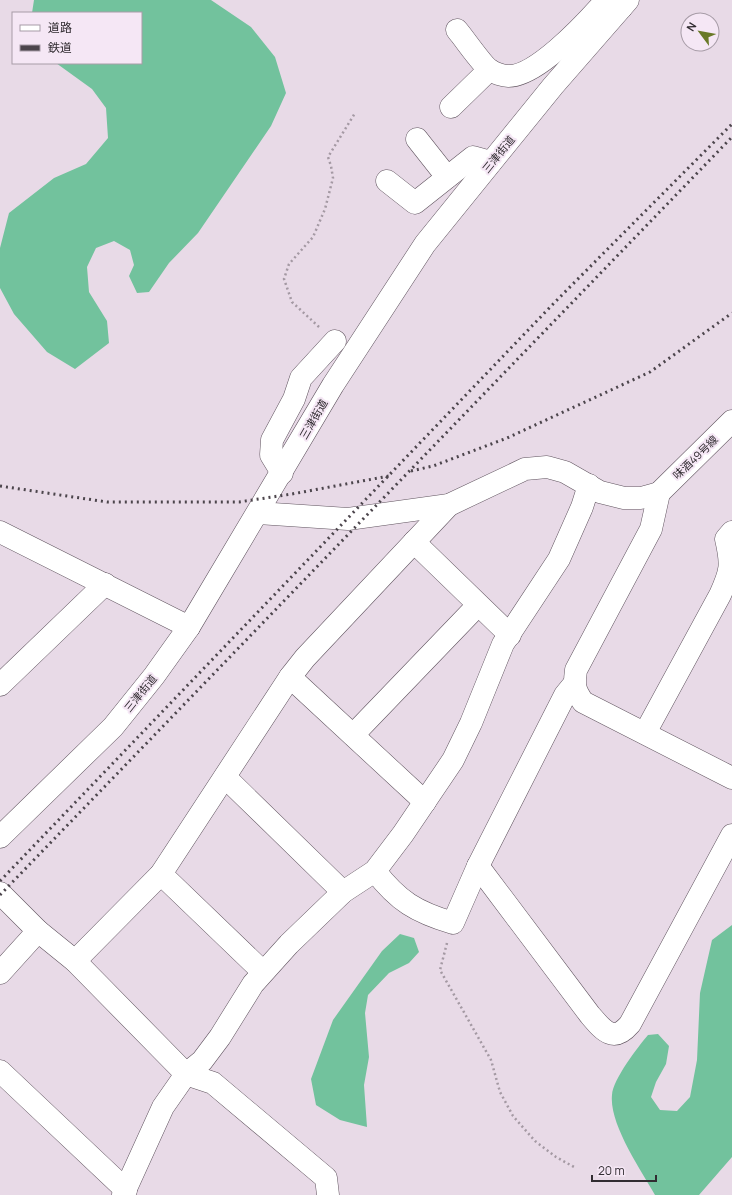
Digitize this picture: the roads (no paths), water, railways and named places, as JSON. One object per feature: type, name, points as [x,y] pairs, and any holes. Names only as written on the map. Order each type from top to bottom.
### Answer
[{"type":"street","points":[[457,30],[489,70],[508,76],[529,70],[575,33],[600,8],[625,4]]},
{"type":"street","name":"三津街道","points":[[0,837],[113,727],[154,676],[189,627],[282,473],[333,384],[424,244],[553,86],[625,4]]},
{"type":"street","points":[[451,107],[489,70]]},
{"type":"street","points":[[417,139],[447,177]]},
{"type":"street","points":[[387,181],[416,203],[472,157],[491,162]]},
{"type":"street","points":[[282,473],[271,455],[272,440],[294,399],[301,378],[335,341]]},
{"type":"street","name":"味酒49号線","points":[[659,493],[732,421]]},
{"type":"street","points":[[258,513],[348,519],[449,505],[525,469],[547,467],[565,472],[600,492],[624,498],[641,498],[659,493],[651,529],[576,670],[574,684],[583,702],[732,778]]},
{"type":"street","points":[[0,1071],[124,1192],[164,1107],[186,1074],[202,1061],[220,1037],[253,984],[263,972],[343,892],[375,871],[386,858],[453,760],[471,724],[503,644],[559,559],[582,507],[589,485]]},
{"type":"street","points":[[75,961],[161,874],[290,677],[305,658],[449,505]]},
{"type":"street","points":[[644,733],[729,576],[732,559],[726,539],[732,532]]},
{"type":"street","points":[[1,534],[105,584],[189,627]]},
{"type":"street","points":[[414,542],[510,635]]},
{"type":"street","points":[[0,685],[105,584]]},
{"type":"street","points":[[353,735],[478,604]]},
{"type":"street","points":[[290,677],[425,802]]},
{"type":"street","points":[[375,871],[385,884],[404,902],[420,911],[453,923],[478,866],[565,695],[574,684]]},
{"type":"street","points":[[225,777],[343,892]]},
{"type":"street","points":[[478,866],[590,1015],[604,1031],[612,1035],[623,1033],[630,1024],[732,835]]},
{"type":"street","points":[[161,874],[263,972]]},
{"type":"street","points":[[0,893],[38,931],[75,961],[186,1074],[213,1083],[326,1178],[328,1195]]},
{"type":"street","points":[[0,973],[38,931]]},
{"type":"railway","points":[[0,881],[555,302],[732,124]]},
{"type":"railway","points":[[0,895],[732,137]]},
{"type":"railway","points":[[411,471],[433,466],[507,438],[650,372],[732,313]]},
{"type":"railway","points":[[0,486],[107,502],[239,502],[389,476]]}]
